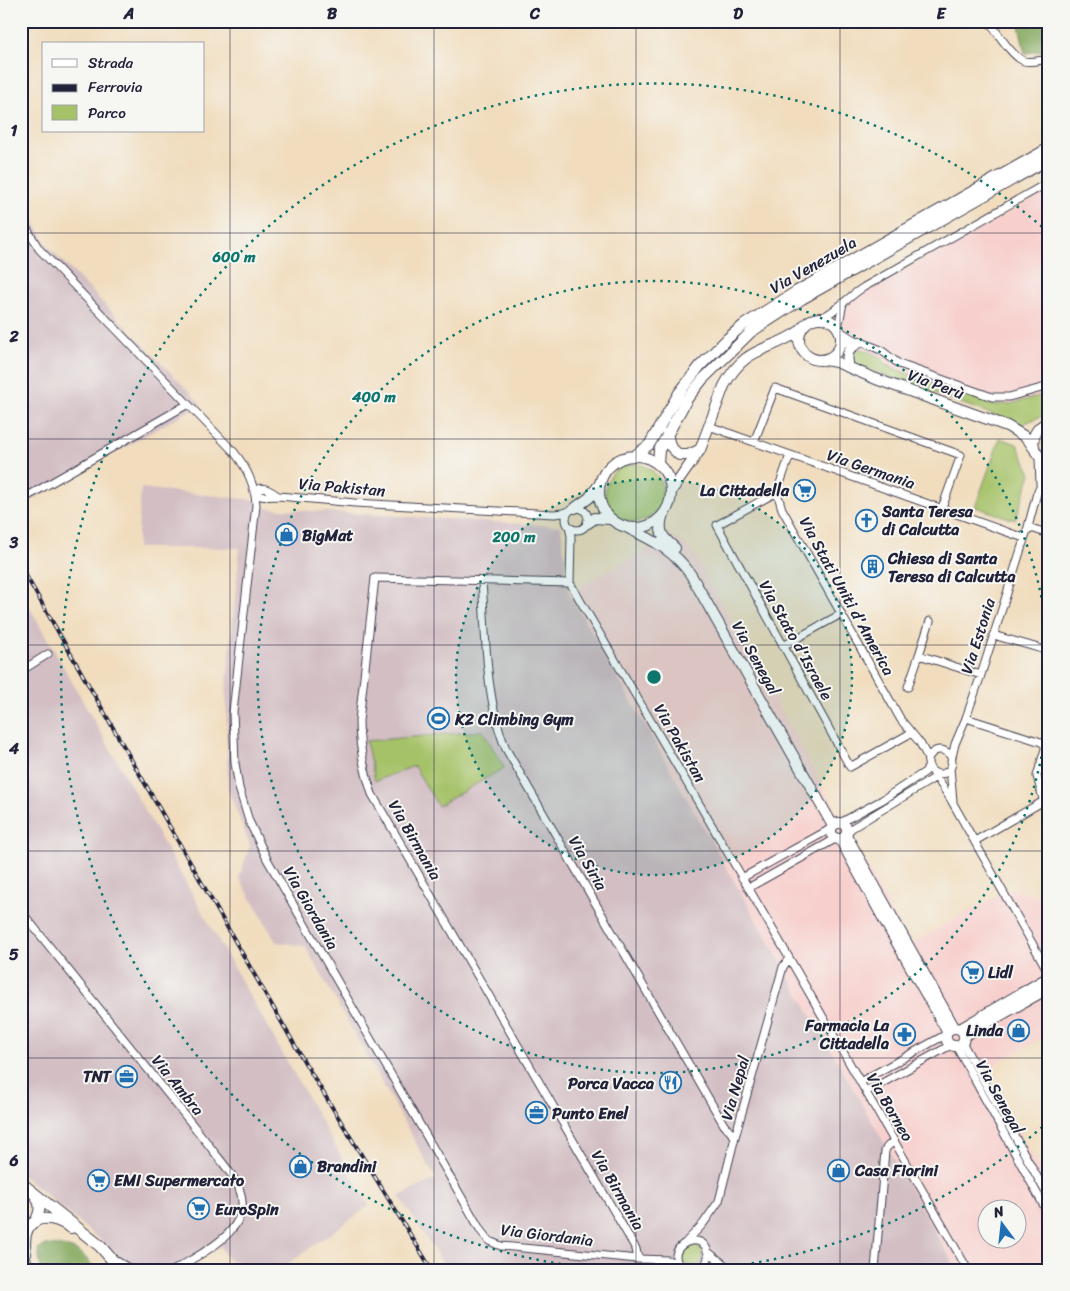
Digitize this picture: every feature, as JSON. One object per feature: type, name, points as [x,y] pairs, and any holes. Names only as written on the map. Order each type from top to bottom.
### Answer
[{"type":"main road","name":"Via Venezuela","points":[[573,509],[586,501],[600,484],[603,475],[610,466],[620,460],[634,456],[649,445],[664,415],[700,366],[745,324],[797,291],[1049,148]]},
{"type":"main road","name":"Via Venezuela","points":[[658,464],[659,450],[687,399],[703,378],[750,332],[802,299],[1049,159]]},
{"type":"main road","points":[[802,350],[799,341],[801,330],[805,324],[811,320],[821,318],[831,321],[839,329],[840,347],[834,355],[825,360]]},
{"type":"main road","points":[[600,484],[600,499],[605,514],[610,519],[628,528],[646,527],[662,517],[669,505],[672,490],[700,450],[730,376],[749,355],[801,330]]},
{"type":"main road","points":[[851,367],[847,357],[849,350],[860,342]]},
{"type":"main road","name":"Via Perù","points":[[774,343],[790,343],[797,346],[812,359],[836,362],[851,367],[1008,426],[1027,438],[1039,457]]},
{"type":"main road","points":[[840,347],[851,367]]},
{"type":"main road","name":"Via Perù","points":[[1008,426],[1025,428],[1046,423]]},
{"type":"main road","name":"Via Perù","points":[[1033,447],[1034,435],[1046,423]]},
{"type":"main road","points":[[667,433],[670,446],[679,455],[688,455],[700,450]]},
{"type":"main road","points":[[634,456],[642,457],[658,464],[666,472],[672,490]]},
{"type":"main road","points":[[1039,457],[1049,462]]},
{"type":"main road","points":[[666,472],[675,474],[687,468]]},
{"type":"main road","name":"Via Senegal","points":[[662,517],[660,525],[661,535],[690,561],[697,571],[836,825]]},
{"type":"main road","points":[[588,523],[595,518],[610,519]]},
{"type":"main road","name":"Via Senegal","points":[[628,528],[666,548],[692,574],[836,825]]},
{"type":"main road","name":"Via Senegal","points":[[836,825],[832,833],[842,836],[955,1036]]},
{"type":"main road","points":[[955,1036],[1049,977]]},
{"type":"main road","points":[[955,1036],[1049,988]]},
{"type":"main road","points":[[21,1183],[89,1238],[121,1270]]},
{"type":"main road","points":[[28,1270],[25,1243],[26,1233],[35,1222],[40,1206],[33,1192]]},
{"type":"main road","points":[[35,1222],[44,1218],[56,1219],[89,1238]]},
{"type":"main road","points":[[21,1246],[28,1270]]},
{"type":"street","points":[[989,21],[1014,53],[1022,60],[1049,59]]},
{"type":"street","points":[[821,318],[828,315],[864,287],[1049,182]]},
{"type":"street","name":"Via Giordania","points":[[21,219],[39,249],[234,452],[244,465],[251,479],[256,505],[233,712],[235,763],[239,788],[249,821],[267,859],[484,1236],[489,1241],[501,1246],[638,1259],[660,1259],[668,1260],[682,1268]]},
{"type":"street","points":[[844,302],[839,329],[860,342],[881,350],[899,364],[992,398],[1009,398],[1049,386]]},
{"type":"street","points":[[840,347],[850,341],[860,342]]},
{"type":"street","points":[[754,442],[775,388],[960,455],[942,508]]},
{"type":"street","points":[[21,500],[188,404]]},
{"type":"street","name":"Via Germania","points":[[709,426],[1024,538]]},
{"type":"street","points":[[777,492],[790,455]]},
{"type":"street","name":"Via Estonia","points":[[1039,457],[1040,485]]},
{"type":"street","name":"Via Estonia","points":[[951,764],[955,744],[966,718],[1040,485],[1049,471]]},
{"type":"street","name":"Via Pakistan","points":[[251,479],[256,485],[279,496]]},
{"type":"street","points":[[254,492],[258,488],[262,488]]},
{"type":"street","name":"Via Pakistan","points":[[254,492],[265,497],[279,496],[369,504],[554,514],[573,509]]},
{"type":"street","name":"Via Stati Uniti d'America","points":[[777,492],[782,509],[901,720],[920,743],[927,748],[940,751]]},
{"type":"street","name":"Via Stato d'Israele","points":[[777,492],[717,525],[782,646],[850,766],[911,733]]},
{"type":"street","points":[[256,505],[265,497]]},
{"type":"street","points":[[570,536],[588,523],[588,516],[585,510],[573,509],[566,516],[570,536],[570,583]]},
{"type":"street","points":[[554,514],[576,530]]},
{"type":"street","points":[[1028,527],[1049,534]]},
{"type":"street","name":"Via Birmania","points":[[570,583],[375,578],[359,721],[359,741],[364,771],[372,794],[636,1249],[638,1259]]},
{"type":"street","name":"Via Siria","points":[[482,581],[492,704],[498,731],[506,750],[724,1125],[735,1137]]},
{"type":"street","name":"Via Pakistan","points":[[570,583],[789,958]]},
{"type":"street","points":[[782,646],[841,614]]},
{"type":"street","points":[[908,687],[930,621]]},
{"type":"street","points":[[993,635],[1049,651]]},
{"type":"street","points":[[21,672],[48,654]]},
{"type":"street","points":[[919,655],[980,675]]},
{"type":"street","points":[[966,718],[1041,742],[1045,745],[1037,776],[1043,799],[1042,802],[975,841]]},
{"type":"street","name":"Via Estonia","points":[[934,773],[931,755],[947,749],[958,738]]},
{"type":"street","name":"Via Stati Uniti d'America","points":[[920,743],[934,773],[975,841],[1049,973]]},
{"type":"street","points":[[748,888],[842,836],[934,773],[951,764],[948,754],[940,751]]},
{"type":"street","name":"Via Stati Uniti d'America","points":[[951,764],[953,804]]},
{"type":"street","points":[[742,878],[848,820],[925,772],[934,773]]},
{"type":"street","name":"Via Ambra","points":[[21,912],[208,1144],[233,1177],[238,1188],[242,1207],[232,1230],[215,1245],[174,1270]]},
{"type":"street","name":"Via Nepal","points":[[678,1249],[704,1224],[719,1201],[783,967],[789,958]]},
{"type":"street","name":"Via Borneo","points":[[789,958],[968,1270]]},
{"type":"street","points":[[860,1082],[955,1036]]},
{"type":"street","points":[[866,1092],[955,1036]]},
{"type":"street","name":"Via Senegal","points":[[955,1036],[1049,1198]]},
{"type":"street","name":"Via Senegal","points":[[955,1036],[1049,1215]]},
{"type":"street","points":[[875,1270],[885,1156],[887,1147],[894,1141]]},
{"type":"street","points":[[704,1224],[704,1240],[708,1260],[704,1267],[727,1267],[746,1270]]},
{"type":"street","points":[[686,1242],[691,1240],[700,1242],[727,1267]]},
{"type":"street","points":[[678,1249],[676,1258],[682,1268]]},
{"type":"street","name":"Via Giordania","points":[[660,1259],[678,1249]]},
{"type":"street","points":[[109,1256],[132,1270]]},
{"type":"shaded area","points":[[1049,190],[1049,413],[1023,424],[1018,424],[872,371],[853,362],[855,350],[859,348],[862,337],[848,332],[844,328],[842,321],[846,308],[854,299]]},
{"type":"shaded area","points":[[21,198],[47,245],[201,404],[21,506]]},
{"type":"shaded area","points":[[141,488],[264,501],[264,508],[561,526],[569,593],[957,1270],[447,1270],[399,1196],[436,1179],[305,946],[276,942],[239,877],[250,846],[228,789],[226,692],[240,548],[137,548]]},
{"type":"shaded area","points":[[666,533],[686,545],[696,557],[910,944],[1009,889],[1049,900],[1049,1034],[984,1070],[1049,1187],[1049,1270],[957,1270],[569,593],[653,546]]},
{"type":"shaded area","points":[[21,592],[369,1206],[279,1270],[271,1270],[227,1259],[221,1246],[182,1270],[166,1270],[164,1267],[148,1269],[137,1266],[123,1259],[21,1174]]},
{"type":"green space","points":[[1018,21],[1049,21],[1049,50],[1025,53]]},
{"type":"green space","points":[[859,348],[877,355],[892,368],[996,405],[1010,404],[1049,393],[1049,413],[1023,424],[1018,424],[862,367],[854,362],[852,357],[852,354]]},
{"type":"green space","points":[[1000,438],[1017,444],[1031,474],[1015,520],[975,507]]},
{"type":"green space","points":[[634,464],[645,466],[658,477],[663,493],[661,504],[650,517],[634,522],[623,520],[610,509],[605,493],[607,482],[618,469]]},
{"type":"green space","points":[[483,731],[504,768],[438,806],[414,766],[375,781],[366,741]]},
{"type":"green space","points":[[46,1245],[61,1246],[80,1253],[95,1270],[41,1270],[38,1250]]},
{"type":"green space","points":[[692,1245],[700,1248],[703,1256],[700,1264],[692,1267],[684,1264],[681,1256],[684,1248]]},
{"type":"railway","points":[[21,567],[305,1063],[432,1270]]},
{"type":"place","name":"La Cittadella","points":[[805,490]]},
{"type":"place","name":"Santa Teresa di Calcutta","points":[[866,520]]},
{"type":"place","name":"BigMat","points":[[286,535]]},
{"type":"place","name":"Chiesa di Santa Teresa di Calcutta","points":[[872,567]]},
{"type":"place","name":"K2 Climbing Gym","points":[[439,719]]},
{"type":"place","name":"Lidl","points":[[972,972]]},
{"type":"place","name":"Linda","points":[[1019,1030]]},
{"type":"place","name":"Farmacia La Cittadella","points":[[905,1034]]},
{"type":"place","name":"TNT","points":[[127,1076]]},
{"type":"place","name":"Porca Vacca","points":[[670,1083]]},
{"type":"place","name":"Punto Enel","points":[[536,1113]]},
{"type":"place","name":"Brandini","points":[[301,1166]]},
{"type":"place","name":"Casa Fiorini","points":[[839,1170]]},
{"type":"place","name":"EMI Supermercato","points":[[98,1180]]},
{"type":"place","name":"EuroSpin","points":[[199,1209]]}]
